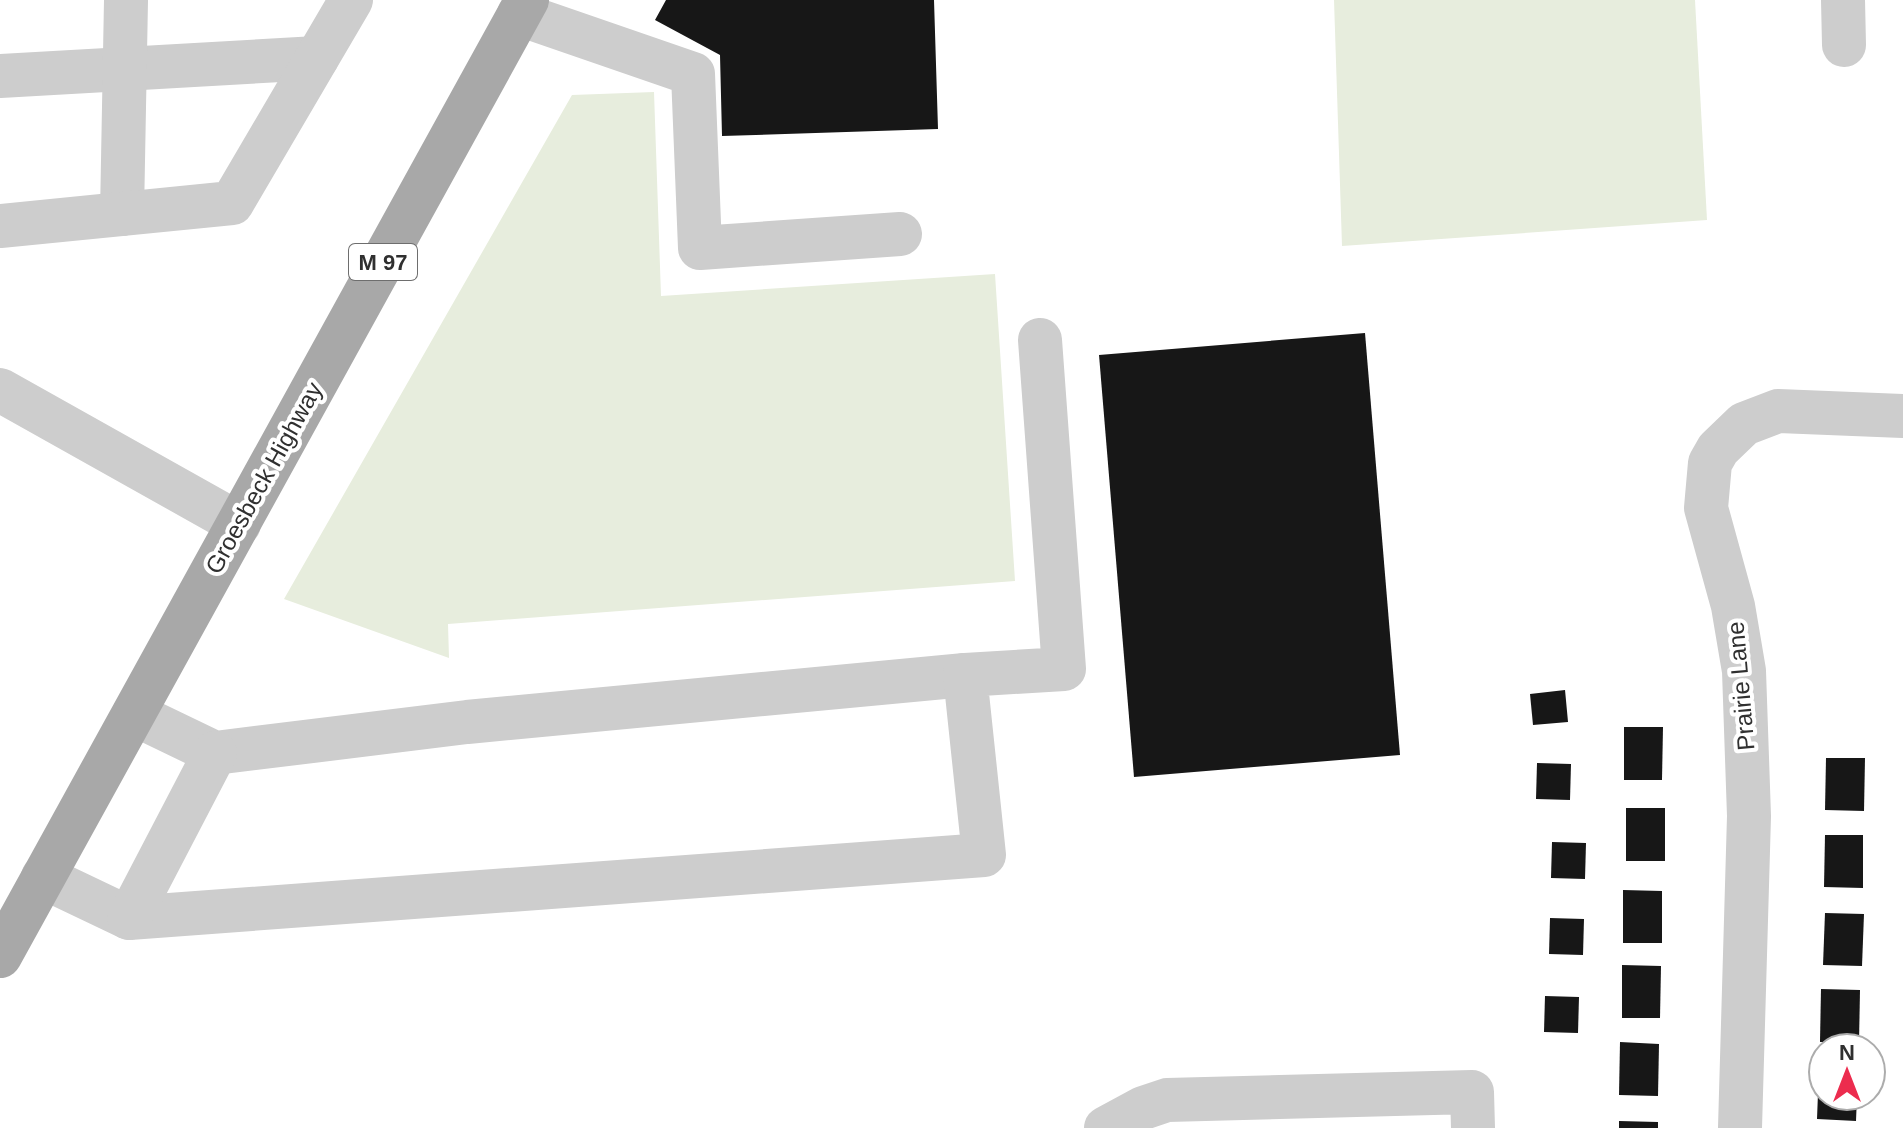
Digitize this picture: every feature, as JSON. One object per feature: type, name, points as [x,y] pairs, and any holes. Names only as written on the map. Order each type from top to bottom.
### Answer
[{"type":"main road","name":"Groesbeck Highway","points":[[0,956],[523,7]]},
{"type":"street","points":[[122,214],[126,0]]},
{"type":"street","points":[[0,226],[232,203],[351,0]]},
{"type":"street","points":[[1843,0],[1844,45]]},
{"type":"street","points":[[523,7],[693,74],[700,248],[900,234]]},
{"type":"street","points":[[0,76],[317,58]]},
{"type":"street","points":[[134,714],[215,753],[467,722],[965,675],[1064,669],[1040,340]]},
{"type":"street","points":[[0,390],[239,524]]},
{"type":"street","name":"Prairie Lane","points":[[1740,1128],[1749,816],[1744,671],[1733,606],[1706,508],[1710,463],[1718,449],[1744,424],[1778,411],[1903,416]]},
{"type":"street","points":[[43,877],[129,918],[984,855],[965,675]]},
{"type":"street","points":[[129,918],[215,753]]},
{"type":"street","points":[[1106,1128],[1167,1100],[1472,1092],[1473,1128]]},
{"type":"green space","points":[[1334,0],[1695,0],[1707,220],[1342,246]]},
{"type":"green space","points":[[654,92],[661,296],[995,274],[1015,581],[448,624],[449,658],[284,599],[572,95]]},
{"type":"building","points":[[666,0],[934,0],[938,129],[722,136],[720,55],[655,20]]},
{"type":"building","points":[[1365,333],[1400,755],[1134,777],[1099,355]]},
{"type":"building","points":[[1565,690],[1568,722],[1533,725],[1530,694]]},
{"type":"building","points":[[1624,727],[1663,727],[1662,780],[1624,780]]},
{"type":"building","points":[[1826,758],[1865,758],[1864,811],[1825,810]]},
{"type":"building","points":[[1537,763],[1571,764],[1570,800],[1536,799]]},
{"type":"building","points":[[1626,808],[1665,808],[1665,861],[1626,861]]},
{"type":"building","points":[[1825,835],[1863,835],[1863,888],[1824,887]]},
{"type":"building","points":[[1552,842],[1586,843],[1585,879],[1551,878]]},
{"type":"building","points":[[1623,890],[1662,891],[1662,943],[1623,943]]},
{"type":"building","points":[[1825,913],[1864,914],[1862,966],[1823,965]]},
{"type":"building","points":[[1550,918],[1584,919],[1583,955],[1549,954]]},
{"type":"building","points":[[1622,965],[1661,966],[1660,1018],[1622,1018]]},
{"type":"building","points":[[1821,989],[1860,990],[1859,1032],[1820,1032]]},
{"type":"building","points":[[1545,996],[1579,997],[1578,1033],[1544,1032]]},
{"type":"building","points":[[1620,1042],[1659,1044],[1658,1096],[1619,1095]]},
{"type":"building","points":[[1817,1112],[1856,1112],[1856,1121],[1817,1119]]},
{"type":"building","points":[[1619,1121],[1658,1122],[1658,1128],[1619,1128]]}]
